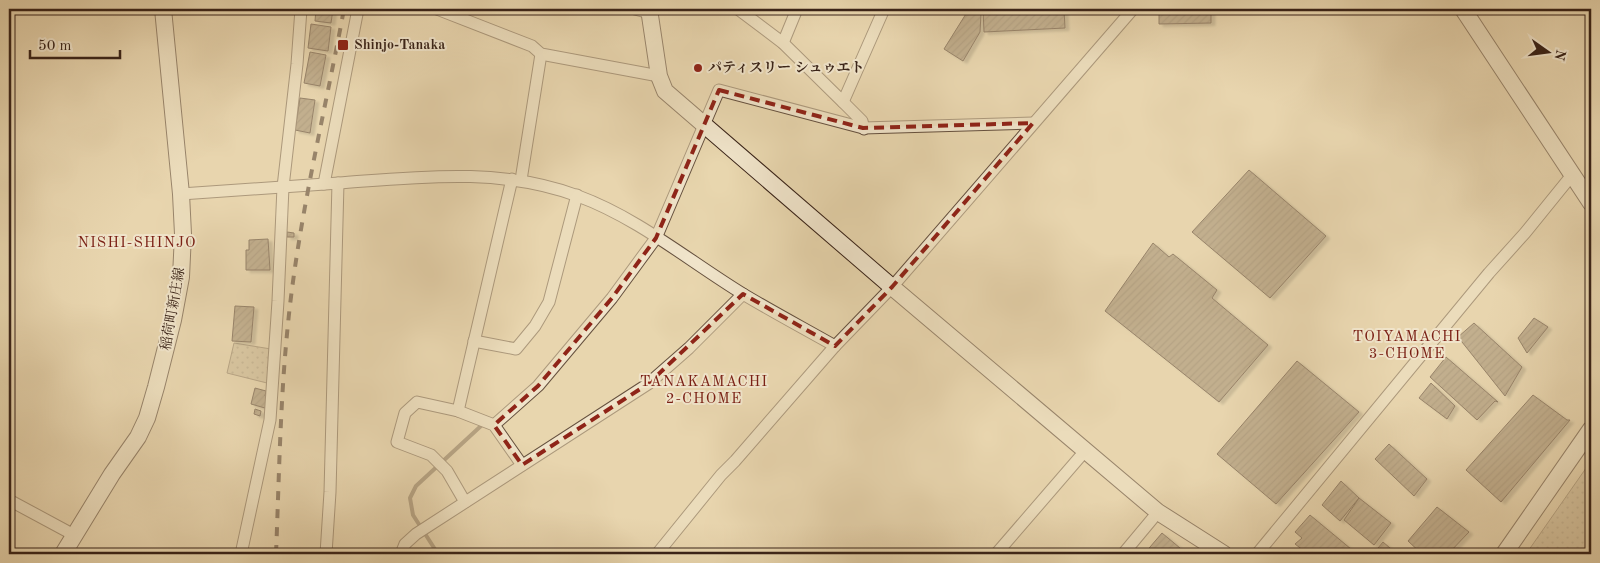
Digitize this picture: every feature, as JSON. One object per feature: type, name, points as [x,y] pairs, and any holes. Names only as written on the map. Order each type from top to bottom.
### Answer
[{"type":"street","name":"稲荷町新庄線","points":[[62,554],[112,474],[138,437],[147,418],[173,320],[181,277],[183,234],[181,194],[163,9]]},
{"type":"street","points":[[241,554],[270,420],[278,310],[283,187],[297,64],[301,9]]},
{"type":"street","points":[[324,184],[358,9]]},
{"type":"street","points":[[436,9],[532,46],[541,54],[659,76]]},
{"type":"street","points":[[738,9],[783,43],[862,121],[864,128]]},
{"type":"street","points":[[783,43],[797,9]]},
{"type":"street","points":[[843,102],[884,9]]},
{"type":"street","points":[[658,554],[721,475],[836,346],[892,287],[1133,9]]},
{"type":"street","points":[[645,10],[659,76],[665,91],[892,287],[1158,512],[1224,554]]},
{"type":"street","points":[[1467,11],[1591,203]]},
{"type":"street","points":[[458,411],[516,179],[541,54]]},
{"type":"street","points":[[494,425],[538,386],[612,298],[656,238],[719,90],[864,128],[1033,123]]},
{"type":"street","points":[[1257,554],[1572,174]]},
{"type":"street","points":[[181,194],[389,178],[483,176],[516,179],[577,195],[612,210],[743,294],[836,346]]},
{"type":"street","points":[[326,554],[330,492],[338,183]]},
{"type":"street","points":[[474,341],[516,349],[535,326],[549,302],[577,195]]},
{"type":"street","points":[[401,554],[405,544],[416,534],[648,384],[689,348],[743,294]]},
{"type":"street","points":[[465,502],[447,471],[431,455],[397,442],[404,413],[416,402],[458,411],[494,425],[522,465]]},
{"type":"street","points":[[1504,554],[1591,429]]},
{"type":"street","points":[[996,554],[1085,451]]},
{"type":"street","points":[[9,500],[74,535]]},
{"type":"street","points":[[1123,554],[1158,512]]},
{"type":"highlighted area","points":[[719,90],[863,128],[1033,123],[892,287],[835,346],[743,294],[648,384],[522,465],[494,425],[538,386],[612,298],[656,238]]},
{"type":"shaded area","points":[[234,343],[271,349],[267,383],[227,373]]},
{"type":"shaded area","points":[[1591,461],[1591,554],[1526,554]]},
{"type":"building","points":[[316,9],[333,9],[331,23],[315,21]]},
{"type":"building","points":[[969,9],[981,14],[980,32],[963,61],[944,49]]},
{"type":"building","points":[[983,9],[1064,9],[1065,28],[984,32]]},
{"type":"building","points":[[1159,9],[1211,9],[1211,23],[1159,24]]},
{"type":"building","points":[[311,24],[331,27],[328,51],[308,48]]},
{"type":"building","points":[[310,52],[326,55],[320,86],[304,83]]},
{"type":"building","points":[[300,98],[315,100],[310,133],[295,130]]},
{"type":"building","points":[[1249,170],[1326,236],[1270,298],[1192,232]]},
{"type":"building","points":[[287,232],[294,233],[294,237],[287,237]]},
{"type":"building","points":[[268,239],[270,270],[246,270],[246,250],[249,250],[249,240]]},
{"type":"building","points":[[1153,243],[1169,257],[1173,254],[1217,290],[1212,298],[1268,345],[1219,402],[1105,311]]},
{"type":"building","points":[[235,306],[254,307],[251,342],[232,341]]},
{"type":"building","points":[[1534,318],[1548,327],[1527,353],[1518,338]]},
{"type":"building","points":[[1474,323],[1522,367],[1505,396],[1458,337]]},
{"type":"building","points":[[1446,357],[1498,402],[1495,401],[1477,420],[1430,377]]},
{"type":"building","points":[[1297,361],[1359,412],[1276,504],[1217,454]]},
{"type":"building","points":[[1431,383],[1455,406],[1447,419],[1419,398]]},
{"type":"building","points":[[255,388],[266,391],[265,396],[268,398],[265,408],[251,404]]},
{"type":"building","points":[[1533,395],[1567,420],[1570,420],[1501,502],[1466,470]]},
{"type":"building","points":[[255,409],[261,411],[260,416],[254,414]]},
{"type":"building","points":[[1389,444],[1427,479],[1414,496],[1375,459]]},
{"type":"building","points":[[1341,481],[1359,498],[1340,521],[1322,505]]},
{"type":"building","points":[[1359,498],[1391,523],[1374,545],[1344,520]]},
{"type":"building","points":[[1437,507],[1469,532],[1448,554],[1422,554],[1408,541]]},
{"type":"building","points":[[1310,515],[1357,554],[1308,554],[1295,544],[1302,538],[1295,532]]},
{"type":"building","points":[[1162,533],[1180,548],[1174,554],[1144,554]]},
{"type":"building","points":[[1383,542],[1397,554],[1373,554]]},
{"type":"waterway","points":[[438,554],[413,515],[410,498],[416,486],[482,425]]},
{"type":"railway","points":[[276,554],[283,389],[287,334],[297,252],[344,9]]},
{"type":"place","name":"Shinjo-Tanaka","points":[[343,45]]},
{"type":"place","name":"パティスリー シュゥエト","points":[[698,68]]},
{"type":"district","name":"NISHI-SHINJO","points":[[137,243]]},
{"type":"district","name":"TOIYAMACHI 3-CHOME","points":[[1407,346]]},
{"type":"district","name":"TANAKAMACHI 2-CHOME","points":[[704,390]]}]
